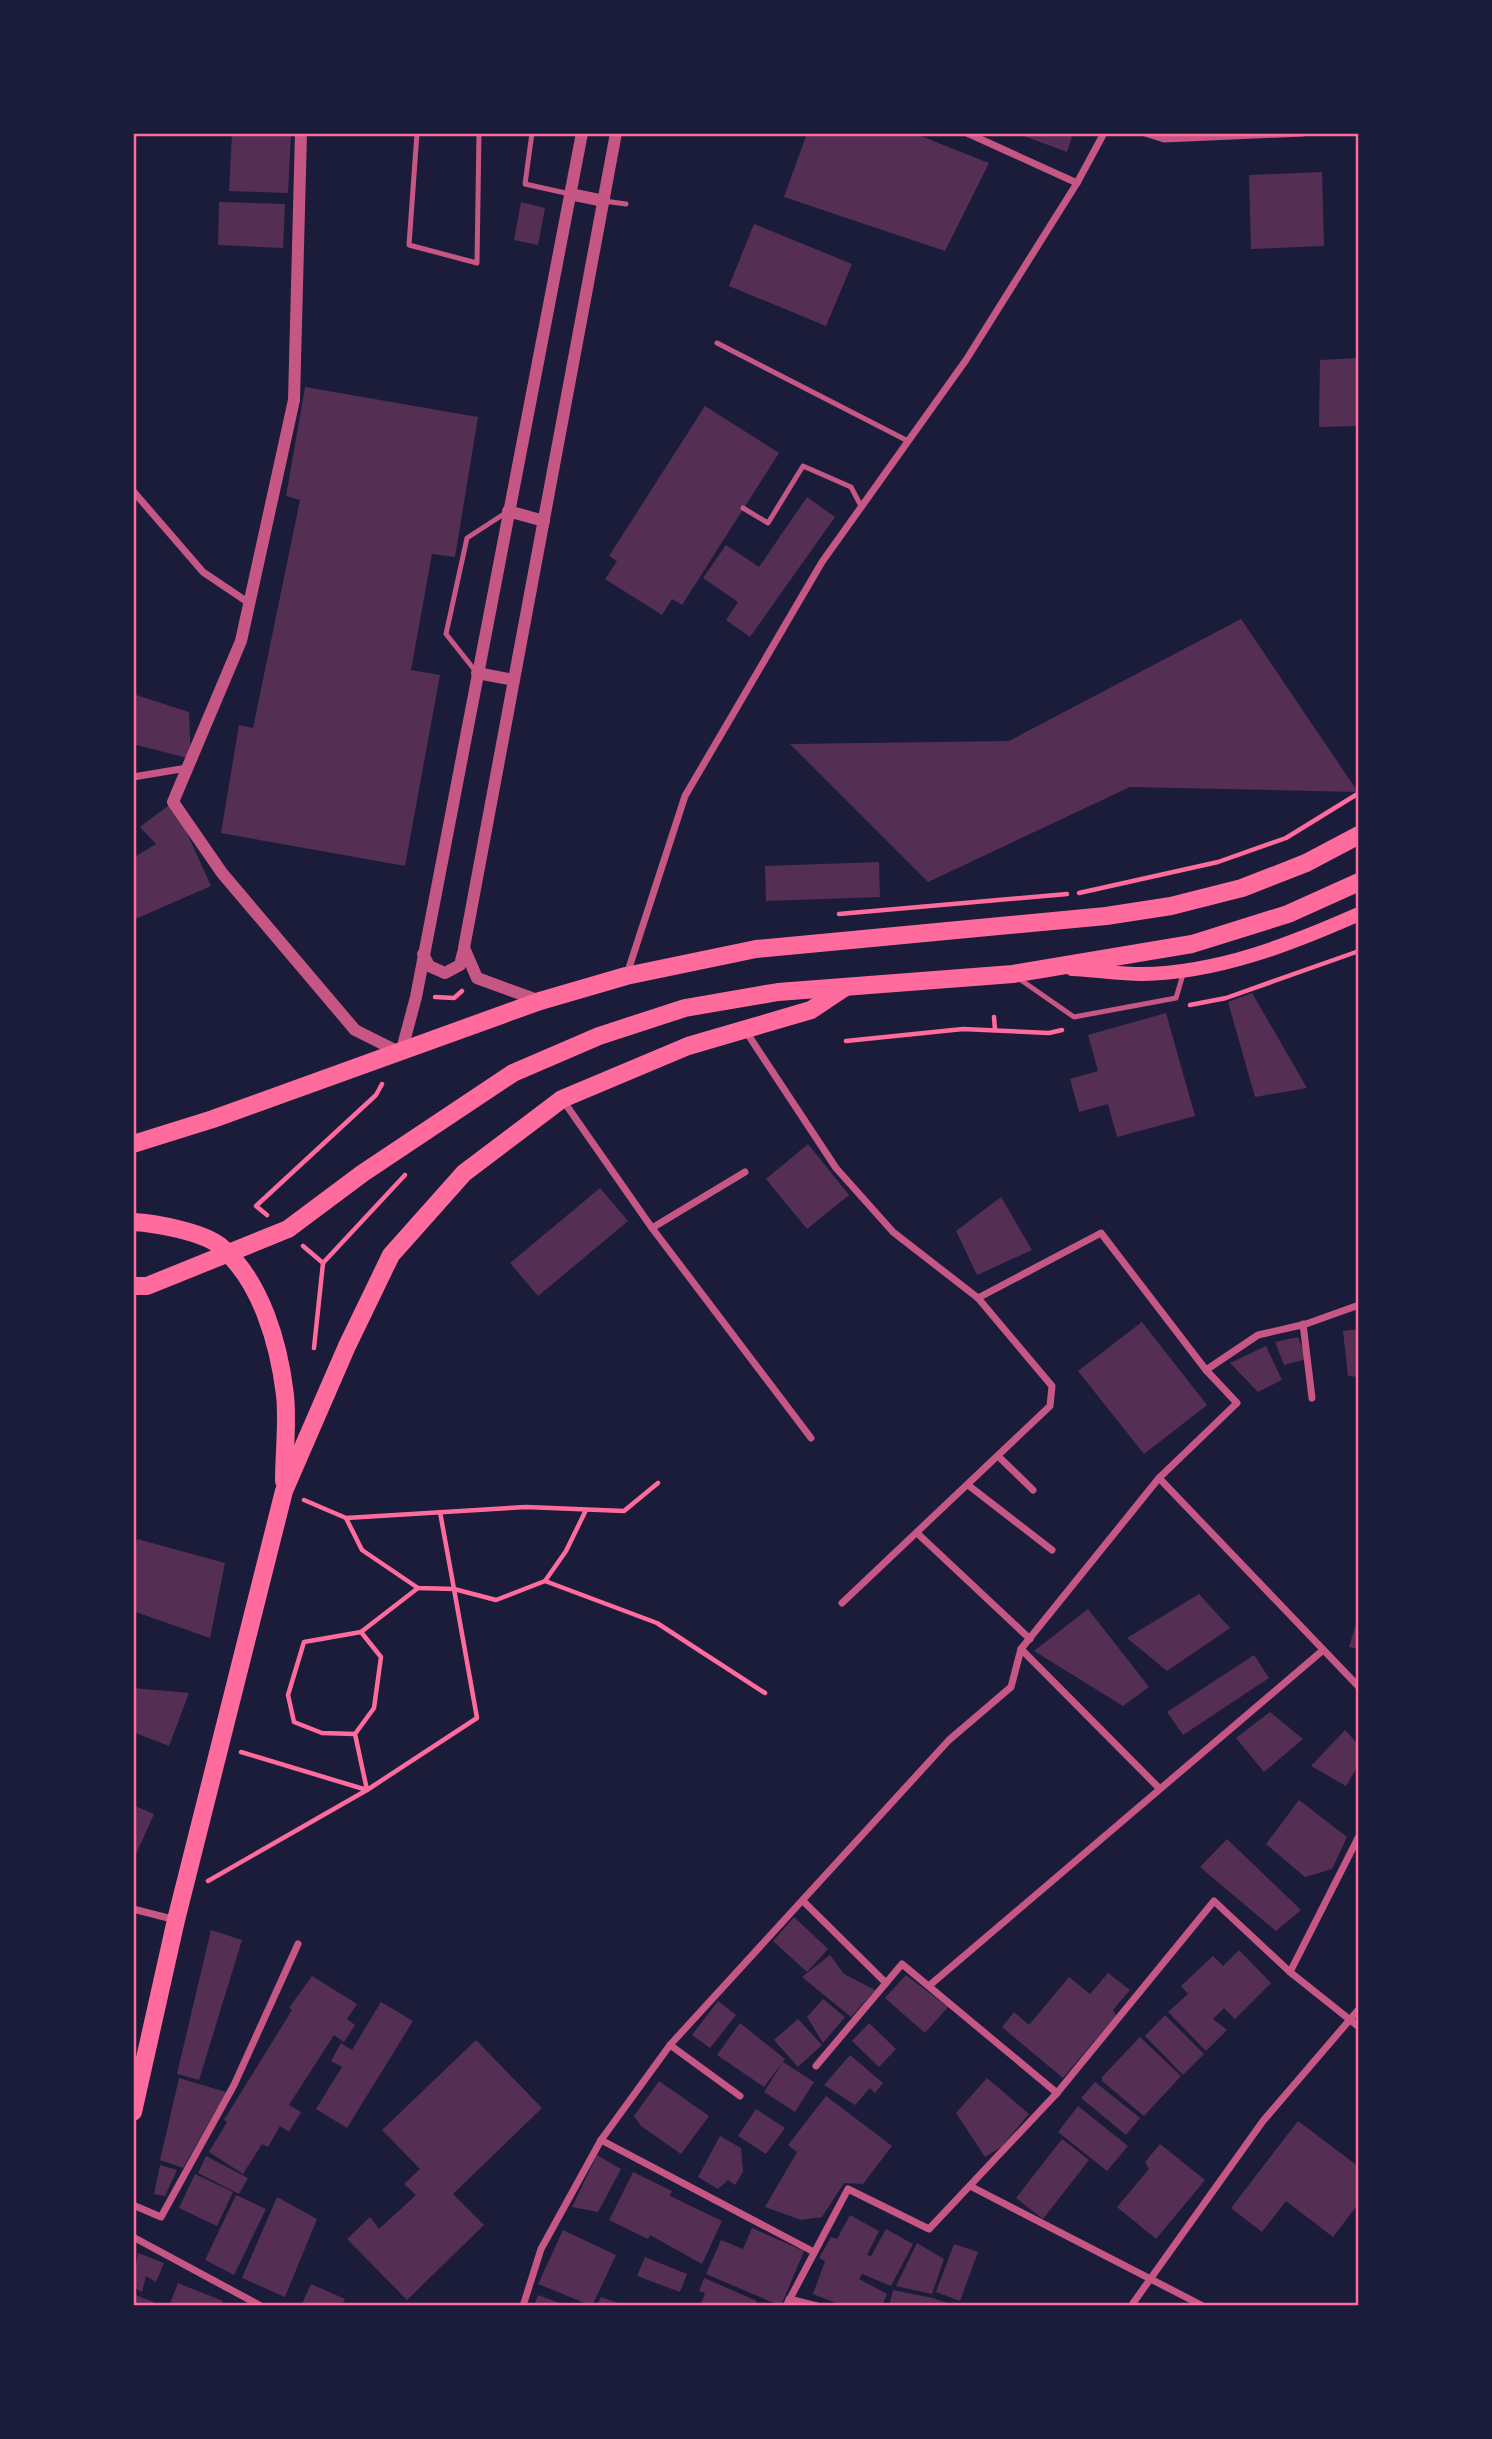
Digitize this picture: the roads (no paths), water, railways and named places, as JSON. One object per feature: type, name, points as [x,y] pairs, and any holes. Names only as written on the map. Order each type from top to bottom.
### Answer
[{"type":"main road","points":[[133,1144],[401,1053],[540,1001],[626,976],[756,950],[1092,918],[1171,906],[1255,883],[1306,863],[1359,835]]},
{"type":"main road","points":[[133,1286],[158,1282],[288,1229],[363,1173],[513,1073],[599,1036],[685,1008],[778,992],[1013,974],[1192,944],[1288,914],[1359,882]]},
{"type":"main road","points":[[1053,968],[1143,974],[1185,969],[1230,961],[1305,938],[1359,914]]},
{"type":"main road","points":[[133,2112],[176,1920],[284,1492],[347,1346],[391,1255],[464,1173],[562,1099],[688,1046],[811,1010],[844,988]]},
{"type":"main road","points":[[133,1222],[162,1224],[219,1245],[255,1289],[277,1350],[285,1397],[284,1492]]},
{"type":"street","points":[[301,133],[294,400],[240,641],[173,802],[222,873],[355,1030],[401,1053],[416,997],[582,133]]},
{"type":"street","points":[[423,954],[429,966],[445,973],[460,965],[616,133]]},
{"type":"street","points":[[967,133],[1077,183]]},
{"type":"street","points":[[626,976],[685,796],[806,587],[966,360],[1077,183],[1104,133]]},
{"type":"street","points":[[1144,133],[1164,139],[1303,133]]},
{"type":"street","points":[[570,194],[604,201]]},
{"type":"street","points":[[133,491],[203,572],[249,603]]},
{"type":"street","points":[[508,511],[544,521]]},
{"type":"street","points":[[477,673],[514,680]]},
{"type":"street","points":[[133,777],[187,768]]},
{"type":"street","points":[[464,948],[477,978],[540,1001]]},
{"type":"street","points":[[745,1029],[836,1168],[893,1232],[978,1298],[1052,1386],[1051,1406],[842,1603]]},
{"type":"street","points":[[562,1099],[652,1228],[811,1438]]},
{"type":"street","points":[[652,1228],[745,1172]]},
{"type":"street","points":[[523,2306],[541,2249],[601,2140],[670,2045],[949,1740],[1011,1687],[1021,1649],[1159,1478],[1237,1403],[1206,1370],[1101,1233],[978,1298]]},
{"type":"street","points":[[1206,1370],[1258,1335],[1304,1324],[1359,1305]]},
{"type":"street","points":[[1304,1324],[1312,1398]]},
{"type":"street","points":[[998,1456],[1033,1490]]},
{"type":"street","points":[[1159,1478],[1359,1687]]},
{"type":"street","points":[[968,1485],[1052,1550]]},
{"type":"street","points":[[917,1533],[1030,1639]]},
{"type":"street","points":[[1021,1649],[1159,1788]]},
{"type":"street","points":[[930,1985],[1322,1651]]},
{"type":"street","points":[[1290,1972],[1359,1836]]},
{"type":"street","points":[[803,1901],[886,1983]]},
{"type":"street","points":[[817,2306],[788,2302],[848,2189],[929,2229],[1057,2093],[1214,1901],[1290,1972],[1359,2027]]},
{"type":"street","points":[[133,1909],[176,1920]]},
{"type":"street","points":[[133,2205],[161,2217],[234,2085],[298,1944]]},
{"type":"street","points":[[816,2066],[902,1964],[1057,2093]]},
{"type":"street","points":[[1131,2306],[1263,2120],[1359,2009]]},
{"type":"street","points":[[670,2045],[740,2096]]},
{"type":"street","points":[[601,2140],[814,2252]]},
{"type":"street","points":[[970,2186],[1149,2281],[1203,2306]]},
{"type":"street","points":[[133,2237],[261,2306]]},
{"type":"lane","points":[[417,133],[408,245],[477,262],[479,133]]},
{"type":"lane","points":[[532,133],[526,184],[570,194]]},
{"type":"lane","points":[[604,201],[626,205]]},
{"type":"lane","points":[[717,343],[908,440]]},
{"type":"lane","points":[[743,508],[768,523],[803,466],[851,487],[861,506]]},
{"type":"lane","points":[[477,673],[446,634],[467,538],[508,511]]},
{"type":"lane","points":[[1013,974],[1074,1017],[1176,998],[1185,969]]}]
